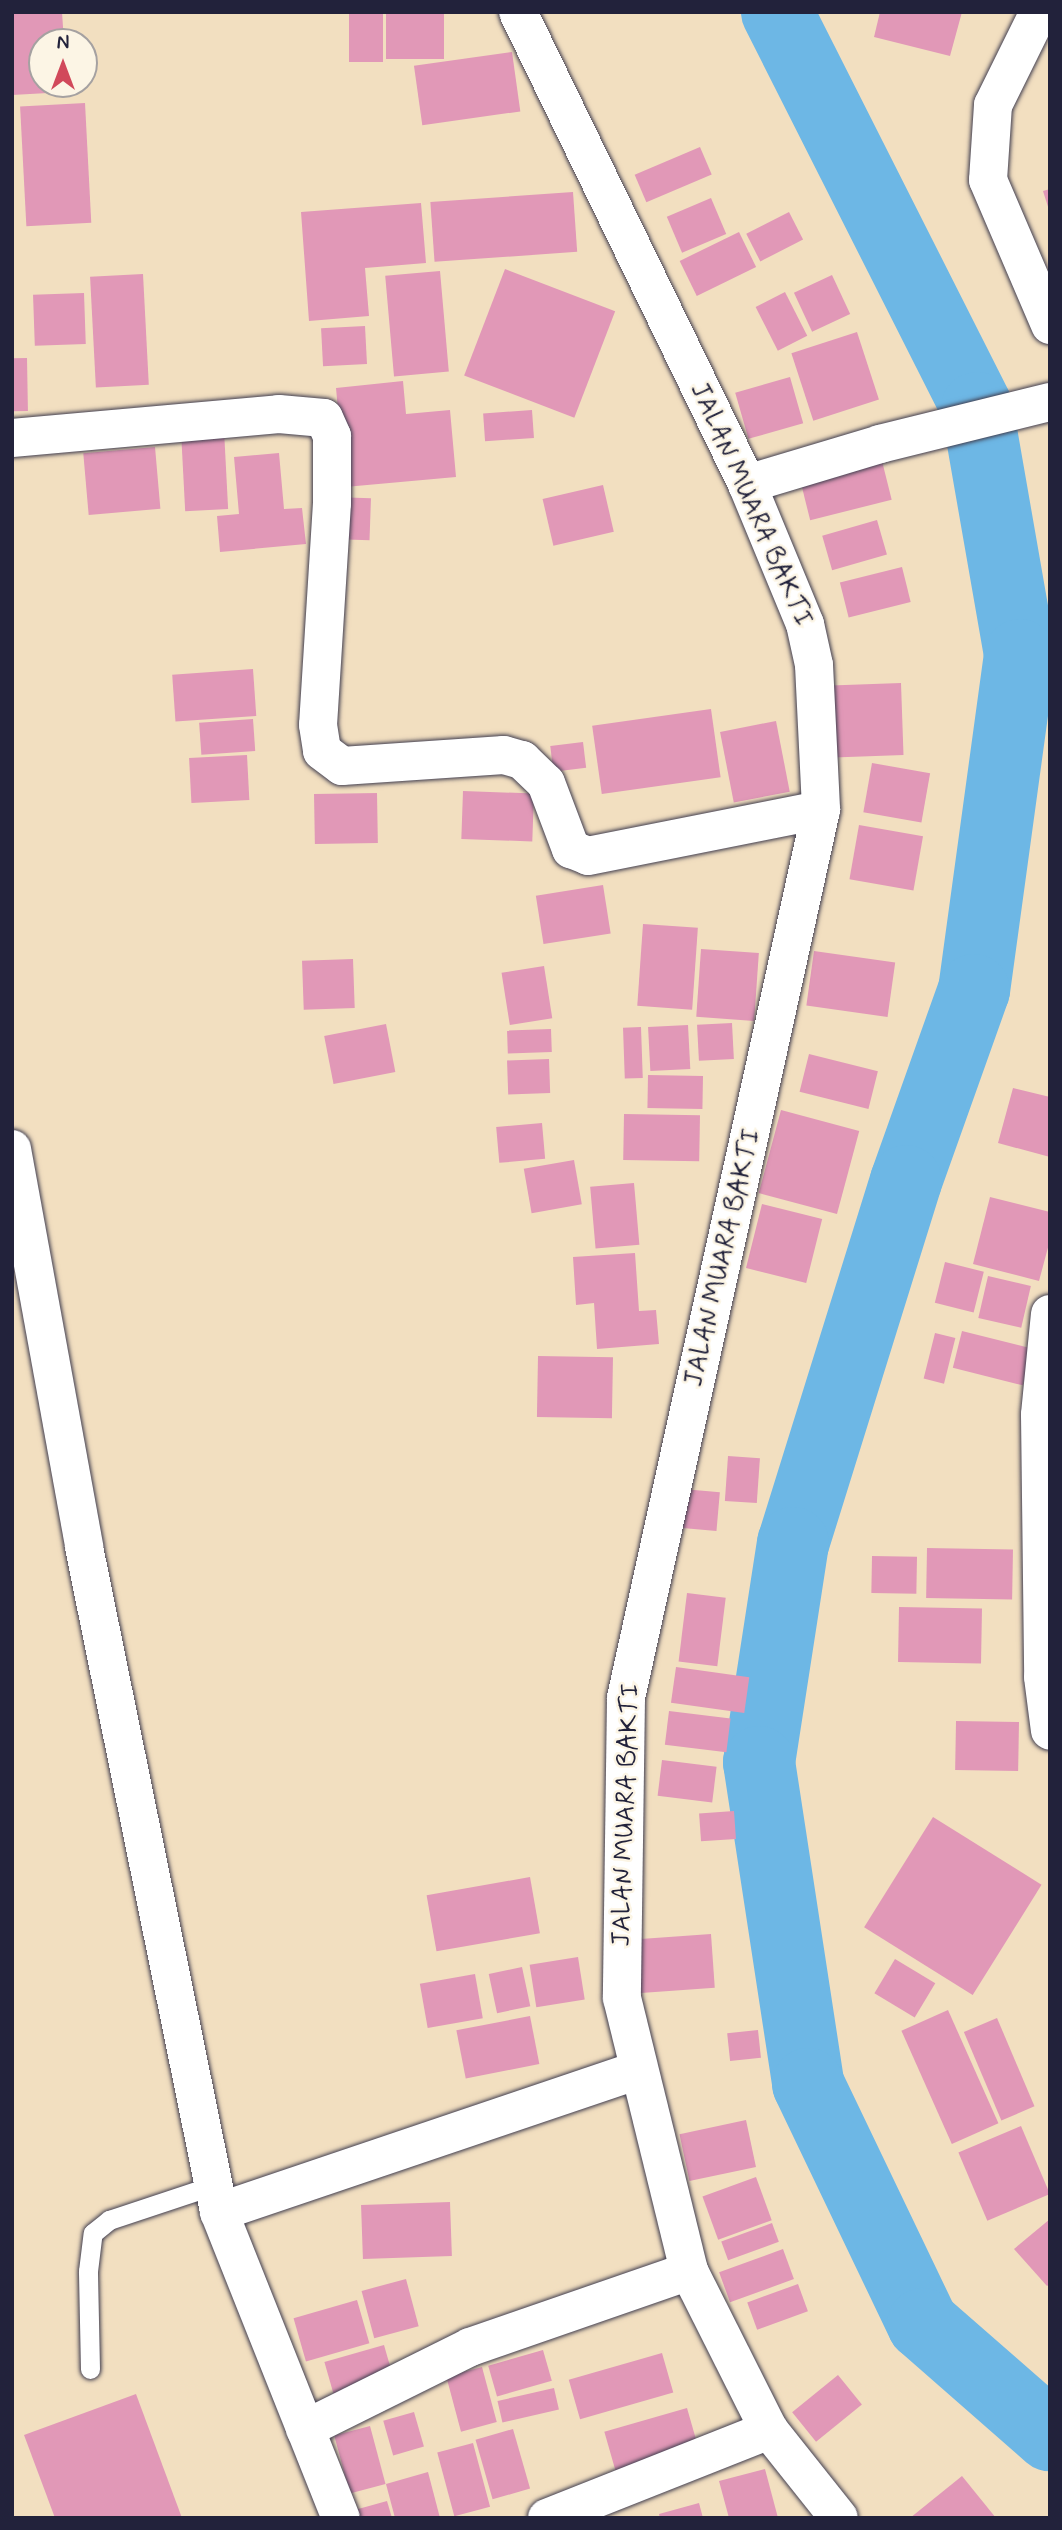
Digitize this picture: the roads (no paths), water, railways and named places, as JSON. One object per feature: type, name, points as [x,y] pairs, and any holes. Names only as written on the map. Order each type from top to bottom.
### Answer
[{"type":"street","name":"JALAN MUARA BAKTI","points":[[518,12],[747,484],[805,624],[819,712],[821,810],[626,1698],[622,1998],[636,2071],[689,2271],[769,2430],[839,2518]]},
{"type":"street","points":[[1039,12],[993,105],[988,180],[1050,325]]},
{"type":"street","points":[[747,484],[880,444],[1032,406]]},
{"type":"street","points":[[12,438],[279,414],[324,418],[332,436],[332,503],[318,725],[322,751],[342,766],[504,755],[522,760],[546,783],[571,849],[588,856],[821,810]]},
{"type":"street","points":[[12,1149],[84,1547],[216,2199],[341,2518]]},
{"type":"street","points":[[1050,1314],[1040,1415],[1046,1678],[1050,1731]]},
{"type":"street","points":[[216,2199],[636,2071]]},
{"type":"street","points":[[305,2429],[470,2347],[689,2271]]},
{"type":"street","points":[[547,2518],[769,2430]]},
{"type":"lane","points":[[90,2369],[88,2271],[93,2233],[109,2220],[216,2199]]},
{"type":"waterway","points":[[777,12],[977,408],[1020,655],[974,990],[906,1181],[793,1543],[759,1762],[808,2084],[923,2324],[1050,2435]]}]
